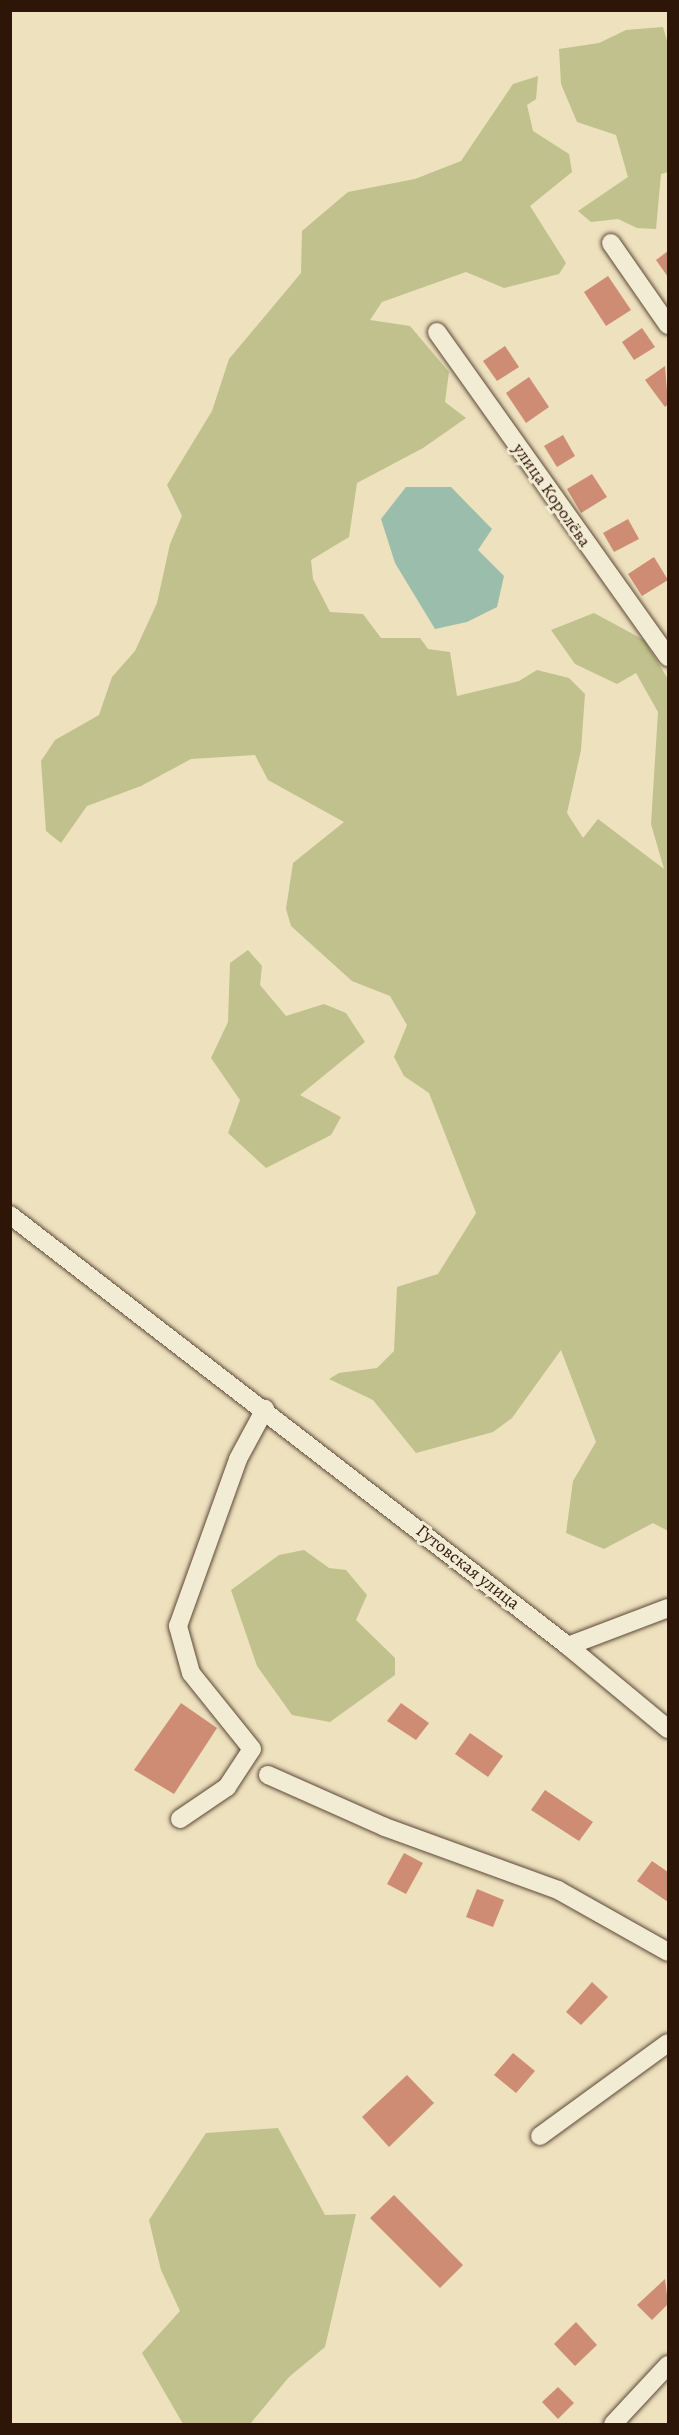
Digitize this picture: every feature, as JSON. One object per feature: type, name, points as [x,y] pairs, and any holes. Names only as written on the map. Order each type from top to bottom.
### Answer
[{"type":"street","points":[[611,243],[669,325]]},
{"type":"street","name":"улица Королёва","points":[[437,332],[667,650]]},
{"type":"street","name":"Гутовская улица","points":[[10,1215],[265,1409],[568,1646],[669,1729]]},
{"type":"street","points":[[180,1820],[227,1787],[252,1749],[191,1673],[178,1626],[238,1460],[265,1409]]},
{"type":"street","points":[[568,1646],[669,1608]]},
{"type":"street","points":[[267,1775],[385,1827],[558,1890],[669,1952]]},
{"type":"street","points":[[540,2136],[669,2043]]},
{"type":"street","points":[[613,2424],[669,2365]]},
{"type":"shaded area","points":[[663,27],[668,44],[668,172],[661,174],[656,229],[637,228],[618,219],[591,222],[578,211],[628,177],[616,135],[577,122],[561,84],[559,49],[599,43],[626,30]]},
{"type":"shaded area","points":[[538,76],[536,99],[527,105],[533,131],[569,154],[572,172],[530,206],[566,263],[559,274],[504,288],[466,272],[382,302],[370,320],[410,326],[449,372],[445,402],[466,418],[423,448],[357,483],[349,537],[311,560],[313,579],[330,612],[363,614],[381,638],[420,638],[428,649],[450,652],[457,696],[519,681],[537,670],[569,678],[585,694],[581,750],[567,813],[583,838],[598,819],[664,869],[651,824],[658,712],[636,673],[617,684],[575,664],[551,630],[594,613],[644,640],[668,679],[668,1531],[653,1523],[604,1549],[566,1533],[573,1481],[596,1442],[561,1350],[512,1418],[493,1432],[416,1453],[373,1400],[329,1379],[339,1373],[377,1368],[394,1351],[397,1287],[438,1274],[476,1213],[429,1093],[404,1076],[394,1057],[407,1025],[390,996],[352,981],[291,926],[286,909],[293,863],[344,822],[268,780],[255,755],[191,759],[141,786],[87,806],[61,843],[46,831],[41,761],[55,740],[99,715],[112,677],[135,651],[157,603],[170,544],[182,516],[167,485],[212,411],[229,359],[301,273],[302,231],[348,192],[415,179],[461,161],[513,84]]},
{"type":"shaded area","points":[[406,487],[451,487],[492,529],[478,550],[504,576],[497,607],[467,622],[435,629],[395,563],[381,519]]},
{"type":"shaded area","points":[[248,950],[262,966],[260,985],[286,1016],[324,1004],[346,1013],[365,1042],[300,1095],[341,1117],[331,1135],[266,1168],[228,1133],[240,1100],[211,1058],[228,1022],[230,963]]},
{"type":"shaded area","points":[[304,1550],[329,1568],[346,1570],[367,1595],[356,1620],[395,1658],[395,1675],[330,1722],[292,1715],[257,1666],[231,1590],[279,1555]]},
{"type":"shaded area","points":[[278,2128],[325,2215],[356,2214],[325,2347],[289,2377],[250,2424],[183,2424],[142,2353],[180,2311],[161,2270],[149,2220],[206,2133]]},
{"type":"building","points":[[668,251],[668,277],[656,260]]},
{"type":"building","points":[[608,276],[631,310],[606,326],[584,292]]},
{"type":"building","points":[[642,328],[655,347],[634,360],[622,342]]},
{"type":"building","points":[[505,346],[519,367],[497,381],[483,361]]},
{"type":"building","points":[[665,366],[668,404],[665,407],[645,380]]},
{"type":"building","points":[[529,377],[549,407],[526,423],[506,393]]},
{"type":"building","points":[[563,435],[575,456],[557,467],[544,446]]},
{"type":"building","points":[[592,474],[607,497],[581,513],[567,489]]},
{"type":"building","points":[[628,519],[639,539],[614,552],[603,533]]},
{"type":"building","points":[[654,557],[668,580],[642,596],[628,574]]},
{"type":"building","points":[[181,1703],[217,1728],[174,1794],[134,1770]]},
{"type":"building","points":[[401,1703],[429,1723],[416,1740],[387,1721]]},
{"type":"building","points":[[470,1733],[503,1756],[488,1777],[455,1754]]},
{"type":"building","points":[[545,1790],[593,1822],[579,1841],[531,1810]]},
{"type":"building","points":[[404,1853],[423,1863],[406,1894],[387,1884]]},
{"type":"building","points":[[652,1861],[668,1872],[668,1902],[637,1881]]},
{"type":"building","points":[[477,1889],[504,1900],[493,1927],[466,1917]]},
{"type":"building","points":[[592,1982],[608,1997],[581,2025],[566,2012]]},
{"type":"building","points":[[513,2053],[535,2071],[516,2093],[494,2075]]},
{"type":"building","points":[[407,2075],[434,2103],[389,2147],[362,2117]]},
{"type":"building","points":[[394,2195],[463,2265],[440,2288],[370,2218]]},
{"type":"building","points":[[665,2279],[668,2304],[652,2320],[637,2305]]},
{"type":"building","points":[[576,2322],[597,2345],[575,2366],[554,2344]]},
{"type":"building","points":[[558,2387],[574,2403],[558,2419],[542,2402]]}]
